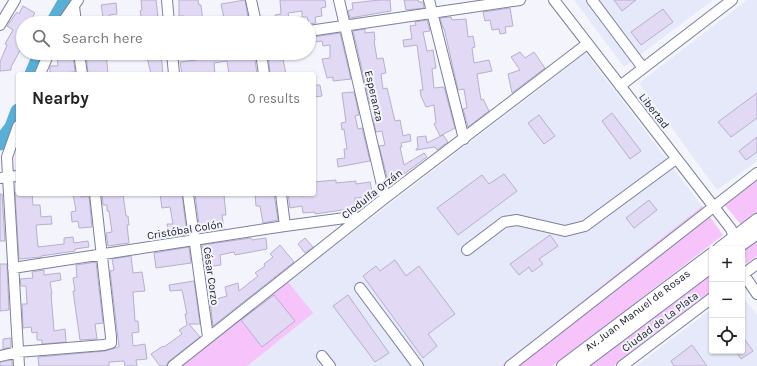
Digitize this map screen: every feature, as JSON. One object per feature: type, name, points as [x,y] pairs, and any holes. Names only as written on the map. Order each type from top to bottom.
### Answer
[{"type":"main road","points":[[736,246],[757,220]]},
{"type":"main road","points":[[736,246],[757,233]]},
{"type":"main road","name":"Av. Juan Manuel de Rosas","points":[[563,366],[709,256]]},
{"type":"main road","name":"Av. Juan Manuel de Rosas","points":[[579,366],[709,268]]},
{"type":"street","points":[[0,24],[15,0]]},
{"type":"street","points":[[167,0],[168,16]]},
{"type":"street","points":[[251,0],[254,16]]},
{"type":"street","name":"Esperanza","points":[[339,0],[385,198]]},
{"type":"street","points":[[429,0],[464,139]]},
{"type":"street","points":[[316,30],[520,0]]},
{"type":"street","name":"Libertad","points":[[554,0],[731,229],[736,246]]},
{"type":"street","points":[[592,0],[643,68]]},
{"type":"street","points":[[620,86],[732,0]]},
{"type":"street","points":[[67,16],[76,3]]},
{"type":"street","points":[[76,3],[76,16]]},
{"type":"street","name":"Clodulfa Orzán","points":[[173,366],[385,198],[588,44]]},
{"type":"street","points":[[41,72],[46,60]]},
{"type":"street","points":[[80,60],[82,72]]},
{"type":"street","points":[[173,60],[174,72]]},
{"type":"street","points":[[262,60],[264,72]]},
{"type":"street","points":[[16,131],[6,157],[9,177],[19,366]]},
{"type":"street","points":[[467,250],[504,222],[517,220],[565,231],[585,226],[676,159]]},
{"type":"street","points":[[510,366],[757,173]]},
{"type":"street","points":[[0,356],[18,352],[104,345],[111,343],[95,196]]},
{"type":"street","name":"César Corzo","points":[[188,196],[208,337]]},
{"type":"street","points":[[281,196],[285,226]]},
{"type":"street","name":"Cristóbal Colón","points":[[13,268],[285,226],[345,218],[360,218]]},
{"type":"street","points":[[745,272],[757,264]]},
{"type":"street","points":[[745,278],[757,294]]},
{"type":"street","points":[[360,288],[418,366]]},
{"type":"street","name":"Ciudad de La Plata","points":[[622,366],[709,300]]},
{"type":"street","points":[[322,356],[330,366]]},
{"type":"shaded area","points":[[574,0],[713,0],[624,67]]},
{"type":"shaded area","points":[[747,0],[757,0],[757,161],[717,190],[639,83]]},
{"type":"shaded area","points":[[586,53],[702,206],[501,366],[181,366],[288,282]]},
{"type":"shaded area","points":[[757,180],[757,213],[741,225],[725,205]]},
{"type":"shaded area","points":[[702,206],[723,235],[552,366],[501,366]]},
{"type":"shaded area","points":[[757,237],[757,256],[746,264],[745,246]]},
{"type":"shaded area","points":[[709,273],[709,293],[614,366],[587,366]]},
{"type":"shaded area","points":[[288,282],[313,313],[247,366],[182,366]]},
{"type":"shaded area","points":[[745,300],[757,315],[757,366],[636,366],[709,311],[709,354],[745,354]]},
{"type":"building","points":[[141,0],[156,0],[158,16],[141,16],[140,11],[142,10]]},
{"type":"building","points":[[179,0],[198,0],[199,5],[201,5],[202,16],[179,16]]},
{"type":"building","points":[[245,0],[248,16],[224,16],[221,4]]},
{"type":"building","points":[[280,0],[325,0],[326,7],[321,8],[322,16],[302,16],[302,11],[288,13],[289,16],[275,16],[281,14]]},
{"type":"building","points":[[390,0],[391,11],[350,18],[348,11],[353,9],[352,3]]},
{"type":"building","points":[[404,0],[418,0],[419,2],[423,2],[424,8],[406,10]]},
{"type":"building","points":[[614,0],[636,0],[622,11]]},
{"type":"building","points":[[116,3],[117,14],[103,16],[101,5]]},
{"type":"building","points":[[23,6],[35,13],[33,16],[16,16],[16,58],[11,70],[0,71],[0,62],[7,45],[5,44],[13,30],[7,26],[17,12],[19,14]]},
{"type":"building","points":[[510,8],[513,26],[505,27],[506,33],[500,34],[499,29],[492,30],[490,20],[485,21],[483,12]]},
{"type":"building","points":[[663,9],[673,22],[641,45],[631,32]]},
{"type":"building","points":[[451,17],[452,20],[466,19],[468,37],[473,36],[475,47],[472,48],[474,63],[489,60],[492,71],[477,74],[481,100],[483,99],[489,111],[468,127],[463,109],[467,108],[464,89],[458,90],[444,28],[440,18]]},
{"type":"building","points":[[427,20],[430,31],[423,32],[427,51],[433,50],[436,68],[432,69],[434,88],[444,87],[455,128],[440,136],[434,124],[436,123],[434,105],[426,107],[421,96],[420,90],[423,90],[417,45],[404,47],[403,40],[412,39],[410,26],[416,25],[415,22]]},
{"type":"building","points":[[365,29],[365,33],[374,32],[377,59],[383,58],[386,73],[381,74],[383,89],[387,88],[395,121],[400,120],[403,136],[410,134],[411,141],[401,143],[402,147],[400,147],[404,165],[424,153],[427,157],[389,185],[379,146],[385,145],[382,131],[376,132],[373,118],[378,117],[375,103],[370,104],[353,31]]},
{"type":"building","points":[[340,33],[351,79],[333,81],[333,77],[327,78],[322,59],[330,58],[330,45],[323,46],[322,41],[316,42],[316,37]]},
{"type":"building","points":[[520,52],[525,58],[534,52],[545,68],[512,93],[508,74],[520,70],[511,57]]},
{"type":"building","points":[[57,60],[74,60],[75,72],[50,72],[50,66],[58,66]]},
{"type":"building","points":[[87,60],[107,60],[108,72],[88,72]]},
{"type":"building","points":[[148,60],[162,60],[163,72],[151,72]]},
{"type":"building","points":[[197,60],[255,60],[257,72],[229,72],[227,61],[214,63],[215,72],[182,72],[180,62]]},
{"type":"building","points":[[269,60],[283,60],[286,72],[270,72]]},
{"type":"building","points":[[316,85],[320,85],[322,96],[316,97]]},
{"type":"building","points":[[354,92],[359,115],[355,116],[358,129],[362,128],[370,161],[338,167],[337,159],[345,158],[344,149],[347,149],[344,129],[342,130],[341,123],[346,122],[342,93]]},
{"type":"building","points":[[757,93],[757,118],[731,137],[718,122]]},
{"type":"building","points":[[612,113],[641,151],[630,159],[602,121]]},
{"type":"building","points":[[539,115],[555,136],[544,144],[528,123]]},
{"type":"building","points":[[443,135],[448,142],[437,150],[435,147],[416,150],[418,148],[417,137],[426,136],[427,143]]},
{"type":"building","points":[[757,137],[757,152],[746,160],[739,151]]},
{"type":"building","points":[[504,174],[517,191],[458,235],[437,208],[482,175],[489,184]]},
{"type":"building","points":[[336,180],[336,183],[356,181],[356,184],[370,182],[372,191],[368,192],[369,197],[355,198],[356,208],[315,214],[315,212],[303,213],[302,206],[290,208],[288,196],[316,196],[316,182]]},
{"type":"building","points":[[15,193],[16,196],[32,196],[33,205],[40,205],[41,217],[51,216],[52,224],[36,225],[38,247],[64,244],[64,238],[73,237],[74,243],[88,241],[89,247],[75,249],[75,251],[41,256],[42,257],[19,259]]},
{"type":"building","points":[[0,194],[2,194],[5,241],[0,241]]},
{"type":"building","points":[[73,196],[89,196],[92,227],[79,228],[78,221],[72,222],[71,212],[76,211]]},
{"type":"building","points":[[102,196],[123,196],[126,216],[128,216],[129,225],[127,225],[129,243],[108,246],[106,233],[112,232],[107,205],[103,205]]},
{"type":"building","points":[[160,196],[182,196],[187,235],[179,236],[178,230],[168,231],[167,224],[173,224],[170,207],[162,208]]},
{"type":"building","points":[[195,196],[224,196],[226,215],[222,215],[224,229],[209,231],[208,224],[199,225]]},
{"type":"building","points":[[255,196],[274,196],[278,220],[263,223],[260,206],[256,206]]},
{"type":"building","points":[[649,200],[657,210],[634,228],[626,218]]},
{"type":"building","points":[[550,235],[558,246],[539,259],[543,264],[532,272],[529,267],[519,275],[510,264]]},
{"type":"building","points":[[251,238],[252,240],[266,238],[267,249],[235,255],[234,252],[220,255],[221,265],[205,267],[202,245]]},
{"type":"building","points":[[305,238],[313,247],[305,253],[298,244]]},
{"type":"building","points":[[280,245],[294,262],[213,326],[210,301],[227,296],[225,287],[238,283],[239,291],[258,276],[255,273],[265,266],[264,264],[273,257],[270,254]]},
{"type":"building","points":[[189,247],[191,263],[156,268],[154,253]]},
{"type":"building","points":[[131,256],[133,273],[142,272],[145,291],[133,292],[135,321],[138,321],[139,332],[132,333],[133,346],[145,344],[147,359],[136,360],[137,366],[125,366],[124,361],[109,362],[109,366],[39,366],[38,357],[105,351],[119,347],[110,271],[114,270],[112,259]]},
{"type":"building","points":[[395,260],[406,276],[419,266],[455,314],[428,334],[437,346],[423,358],[363,276],[376,266],[380,271]]},
{"type":"building","points":[[96,262],[103,323],[95,324],[97,339],[80,340],[73,291],[75,291],[73,278],[77,277],[76,265]]},
{"type":"building","points":[[0,264],[7,264],[9,310],[0,311]]},
{"type":"building","points":[[44,270],[44,275],[60,273],[61,280],[50,282],[54,331],[65,329],[66,342],[42,344],[42,340],[37,340],[37,332],[32,333],[31,327],[23,328],[22,304],[27,304],[26,286],[21,286],[20,279],[33,278],[32,272]]},
{"type":"building","points":[[194,281],[200,324],[189,324],[200,337],[169,361],[166,366],[160,366],[151,354],[182,334],[179,330],[187,325],[185,314],[187,314],[182,290],[170,291],[169,285]]},
{"type":"building","points":[[274,295],[295,321],[262,347],[241,320]]},
{"type":"building","points":[[348,295],[389,353],[375,362],[333,306]]},
{"type":"building","points":[[11,338],[11,347],[3,349],[3,339]]},
{"type":"building","points":[[745,340],[753,351],[741,359],[738,354],[745,354]]},
{"type":"building","points":[[692,345],[707,366],[674,366],[671,361]]},
{"type":"building","points":[[12,360],[12,366],[0,366],[0,362]]},
{"type":"waterway","points":[[57,16],[66,0]]},
{"type":"waterway","points":[[33,72],[38,60]]},
{"type":"waterway","points":[[0,143],[12,127],[16,116]]}]
